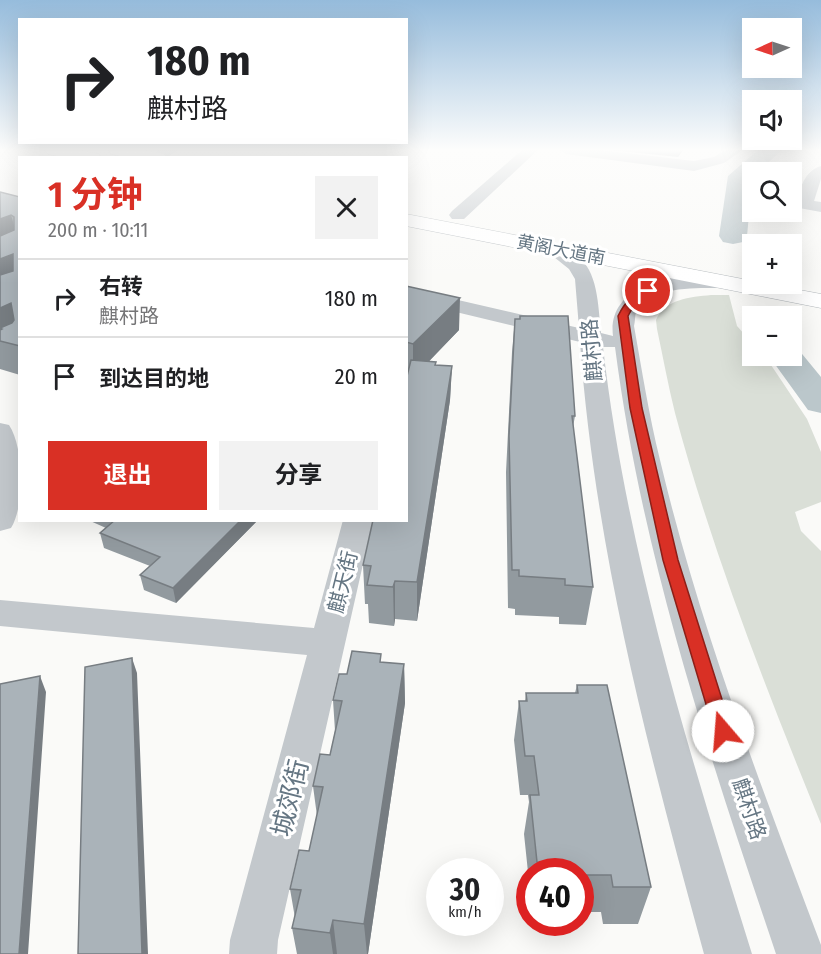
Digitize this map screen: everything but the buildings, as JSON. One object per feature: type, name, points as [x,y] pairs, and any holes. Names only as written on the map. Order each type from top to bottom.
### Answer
[{"type":"main road","name":"黄阁大道南","points":[[408,205],[452,209],[742,269]]},
{"type":"main road","name":"黄阁大道南","points":[[408,220],[722,282],[742,282]]},
{"type":"main road","name":"黄阁大道南","points":[[802,283],[821,283]]},
{"type":"main road","points":[[802,291],[821,303]]},
{"type":"street","points":[[452,209],[466,195]]},
{"type":"street","points":[[452,209],[471,195]]},
{"type":"street","points":[[807,195],[805,204],[821,207]]},
{"type":"street","name":"麒村路","points":[[553,249],[570,259],[585,279],[604,451],[623,559],[648,668],[728,954]]},
{"type":"street","name":"麒村路","points":[[722,282],[681,283],[656,289],[636,298],[628,306],[623,316],[626,346],[647,465],[702,669],[800,954]]},
{"type":"street","points":[[408,294],[626,346]]},
{"type":"street","points":[[0,431],[7,462],[6,493],[0,521]]},
{"type":"street","name":"麒天街","points":[[328,643],[358,522]]},
{"type":"street","points":[[0,613],[328,643]]},
{"type":"street","name":"城郊街","points":[[253,954],[254,940],[328,643]]},
{"type":"shaded area","points":[[729,295],[737,326],[742,332],[742,366],[772,366],[807,419],[821,452],[821,502],[795,512],[801,531],[821,551],[821,824],[780,723],[723,569],[675,413],[656,320],[660,313],[672,303],[695,297]]},
{"type":"waterway","points":[[733,236],[738,195]]},
{"type":"waterway","points":[[794,366],[821,402]]},
{"type":"route","points":[[648,291],[628,306],[623,316],[636,408],[671,560],[702,669],[723,731]]}]
